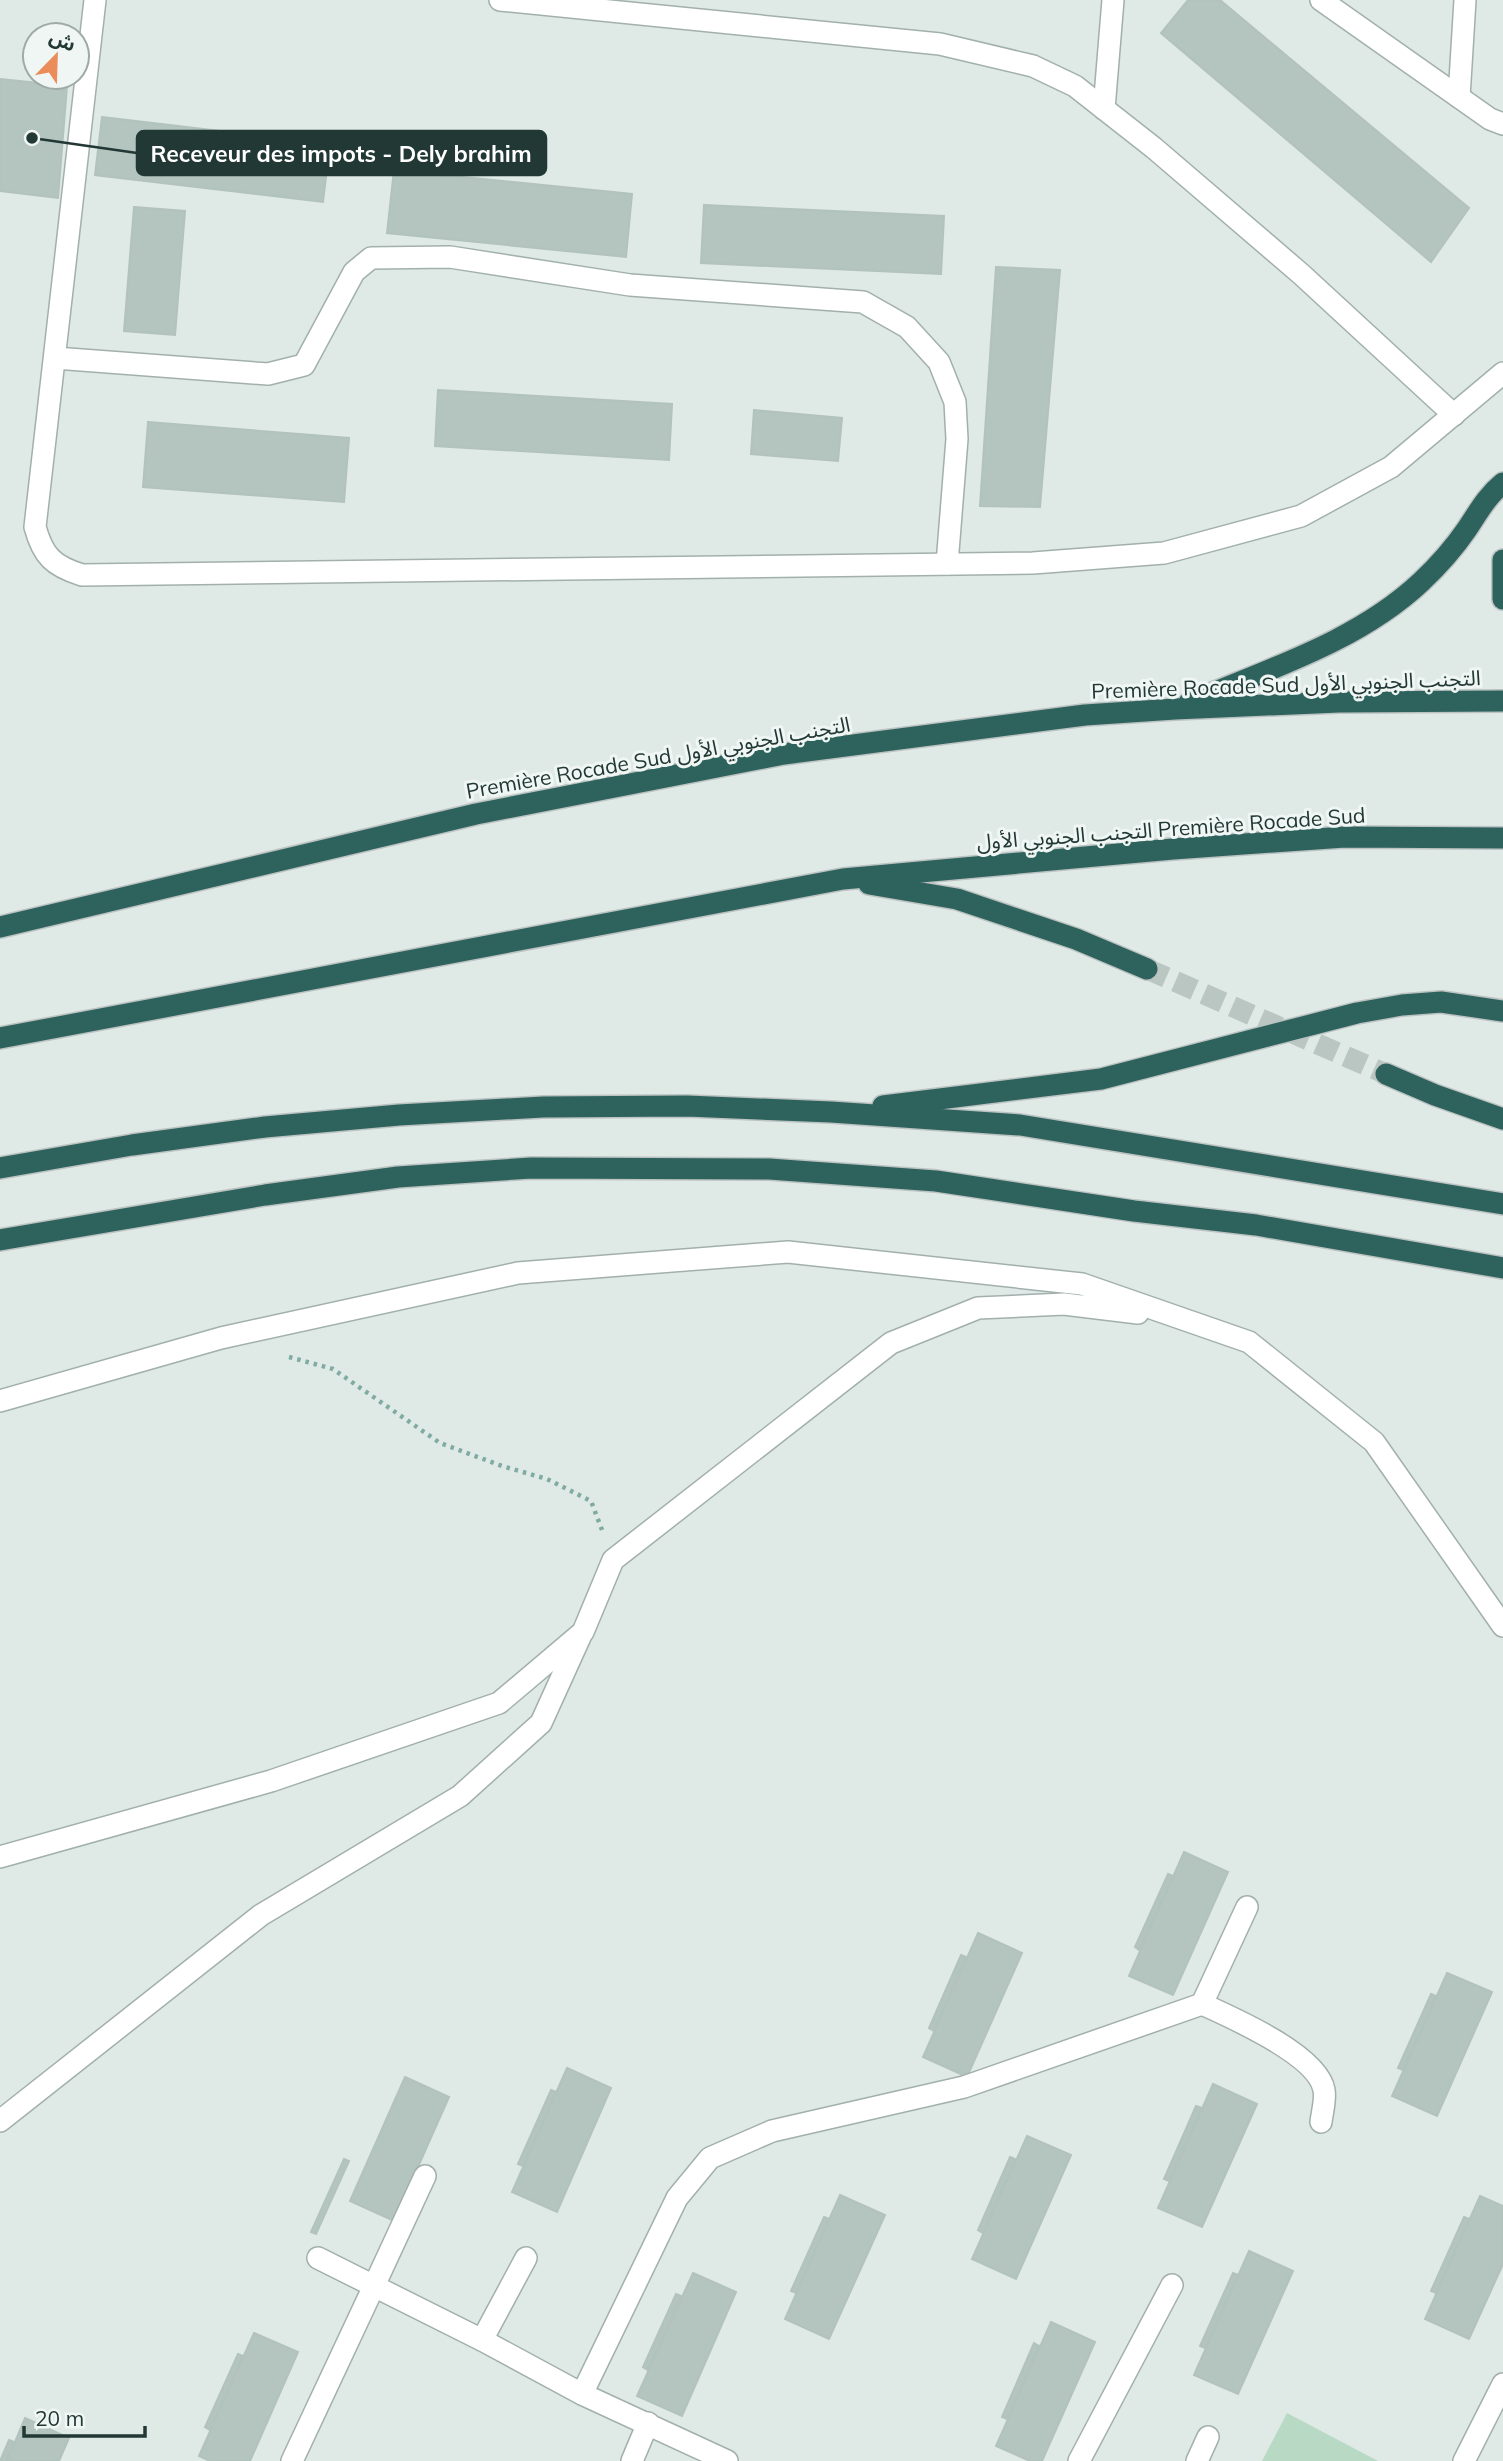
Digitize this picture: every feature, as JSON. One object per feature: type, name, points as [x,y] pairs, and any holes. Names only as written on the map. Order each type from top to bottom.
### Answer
[{"type":"highway","points":[[1175,709],[1340,639],[1369,622],[1422,581],[1466,530],[1488,495],[1503,483]]},
{"type":"highway","points":[[1503,559],[1503,599]]},
{"type":"highway","name":"Première Rocade Sud التجنب الجنوبي الأول","points":[[0,927],[476,814],[785,754],[1085,715],[1339,702],[1503,701]]},
{"type":"highway","name":"التجنب الجنوبي الأول Première Rocade Sud","points":[[843,879],[1173,849],[1345,837],[1503,838]]},
{"type":"highway","points":[[0,1038],[843,879],[957,899],[1076,939],[1147,970]]},
{"type":"highway","points":[[831,1112],[1101,1079],[1357,1013],[1402,1005],[1441,1002],[1503,1011]]},
{"type":"highway","points":[[1387,1074],[1435,1095],[1503,1119]]},
{"type":"highway","points":[[0,1168],[132,1145],[265,1127],[399,1115],[543,1107],[661,1106],[831,1112],[1020,1125],[1503,1204]]},
{"type":"highway","points":[[0,1240],[265,1195],[398,1177],[531,1168],[769,1169],[936,1181],[1134,1211],[1256,1225],[1503,1268]]},
{"type":"street","points":[[95,0],[35,527],[40,544],[50,559],[65,570],[82,575],[1033,563],[1164,553],[1301,516],[1391,467],[1503,373]]},
{"type":"street","points":[[500,0],[940,44],[1033,66],[1074,86],[1154,148],[1301,274],[1454,415]]},
{"type":"street","points":[[1104,110],[1113,0]]},
{"type":"street","points":[[1321,0],[1490,119],[1503,124]]},
{"type":"street","points":[[1460,97],[1465,0]]},
{"type":"street","points":[[55,358],[268,374],[304,365],[354,272],[371,258],[450,257],[631,285],[863,302],[907,327],[939,362],[955,402],[957,439],[947,564]]},
{"type":"street","points":[[0,1401],[220,1338],[518,1273],[788,1252],[1082,1284],[1249,1342],[1374,1442],[1503,1626]]},
{"type":"street","points":[[0,2122],[261,1915],[460,1796],[541,1723],[613,1560],[891,1343],[978,1308],[1064,1304],[1179,1318]]},
{"type":"street","points":[[0,1857],[271,1781],[499,1703],[583,1632]]},
{"type":"street","points":[[1202,2004],[1247,1907]]},
{"type":"street","points":[[582,2394],[677,2197],[710,2158],[772,2131],[964,2087],[1202,2004],[1243,2022],[1302,2058],[1324,2089],[1321,2122]]},
{"type":"street","points":[[292,2461],[425,2176]]},
{"type":"street","points":[[318,2258],[482,2340],[582,2394],[727,2461]]},
{"type":"street","points":[[482,2340],[526,2258]]},
{"type":"street","points":[[1079,2461],[1172,2285]]},
{"type":"street","points":[[1464,2461],[1503,2384]]},
{"type":"street","points":[[632,2461],[648,2423]]},
{"type":"street","points":[[1197,2461],[1208,2437]]},
{"type":"path","points":[[283,1355],[332,1369],[440,1443],[547,1479],[591,1501],[613,1560]]},
{"type":"green space","points":[[1287,2413],[1378,2461],[1262,2461]]},
{"type":"building","points":[[1188,0],[1220,0],[1469,208],[1431,262],[1161,33]]},
{"type":"building","points":[[0,79],[21,81],[21,91],[67,91],[58,198],[0,191]]},
{"type":"building","points":[[102,117],[330,144],[323,202],[95,175]]},
{"type":"building","points":[[394,170],[632,194],[626,257],[387,233]]},
{"type":"building","points":[[704,205],[944,216],[941,274],[701,263]]},
{"type":"building","points":[[134,207],[185,211],[175,335],[124,331]]},
{"type":"building","points":[[996,267],[1060,270],[1040,507],[980,506]]},
{"type":"building","points":[[438,390],[672,404],[669,460],[435,446]]},
{"type":"building","points":[[754,410],[842,418],[838,461],[751,454]]},
{"type":"building","points":[[148,422],[349,438],[344,502],[143,487]]},
{"type":"building","points":[[1184,1852],[1228,1872],[1173,1995],[1129,1976]]},
{"type":"building","points":[[1168,1874],[1173,1876],[1139,1950],[1135,1947]]},
{"type":"building","points":[[978,1933],[1022,1953],[967,2077],[923,2057]]},
{"type":"building","points":[[961,1955],[966,1957],[934,2031],[929,2028]]},
{"type":"building","points":[[1447,1973],[1492,1992],[1437,2116],[1392,2096]]},
{"type":"building","points":[[1431,1994],[1436,1996],[1403,2070],[1398,2068]]},
{"type":"building","points":[[567,2068],[611,2088],[557,2212],[512,2192]]},
{"type":"building","points":[[405,2077],[449,2097],[394,2221],[350,2201]]},
{"type":"building","points":[[1213,2084],[1257,2104],[1202,2227],[1158,2208]]},
{"type":"building","points":[[551,2090],[556,2092],[523,2166],[518,2164]]},
{"type":"building","points":[[1196,2106],[1202,2108],[1169,2181],[1164,2179]]},
{"type":"building","points":[[1027,2136],[1071,2155],[1016,2279],[972,2259]]},
{"type":"building","points":[[1010,2157],[1015,2159],[983,2233],[978,2230]]},
{"type":"building","points":[[344,2159],[349,2161],[316,2234],[311,2232]]},
{"type":"building","points":[[840,2195],[885,2215],[829,2339],[785,2319]]},
{"type":"building","points":[[1480,2196],[1503,2206],[1503,2264],[1469,2339],[1425,2319]]},
{"type":"building","points":[[824,2217],[829,2219],[796,2293],[791,2291]]},
{"type":"building","points":[[1464,2217],[1469,2219],[1436,2293],[1431,2291]]},
{"type":"building","points":[[1249,2251],[1293,2271],[1238,2394],[1194,2375]]},
{"type":"building","points":[[693,2273],[736,2292],[682,2416],[637,2396]]},
{"type":"building","points":[[1233,2273],[1238,2275],[1205,2348],[1200,2346]]},
{"type":"building","points":[[676,2294],[681,2296],[648,2370],[643,2367]]},
{"type":"building","points":[[1051,2322],[1095,2342],[1042,2461],[1030,2461],[996,2446]]},
{"type":"building","points":[[254,2333],[298,2352],[250,2461],[210,2461],[199,2456]]},
{"type":"building","points":[[1034,2343],[1039,2346],[1007,2419],[1002,2417]]},
{"type":"building","points":[[238,2354],[243,2356],[210,2430],[205,2427]]},
{"type":"building","points":[[25,2418],[69,2438],[59,2461],[7,2461]]},
{"type":"building","points":[[9,2440],[14,2442],[6,2461],[0,2461]]},
{"type":"tunnel","points":[[1147,969],[1386,1074]]},
{"type":"place","name":"Receveur des impots - Dely brahim","points":[[32,138]]}]
